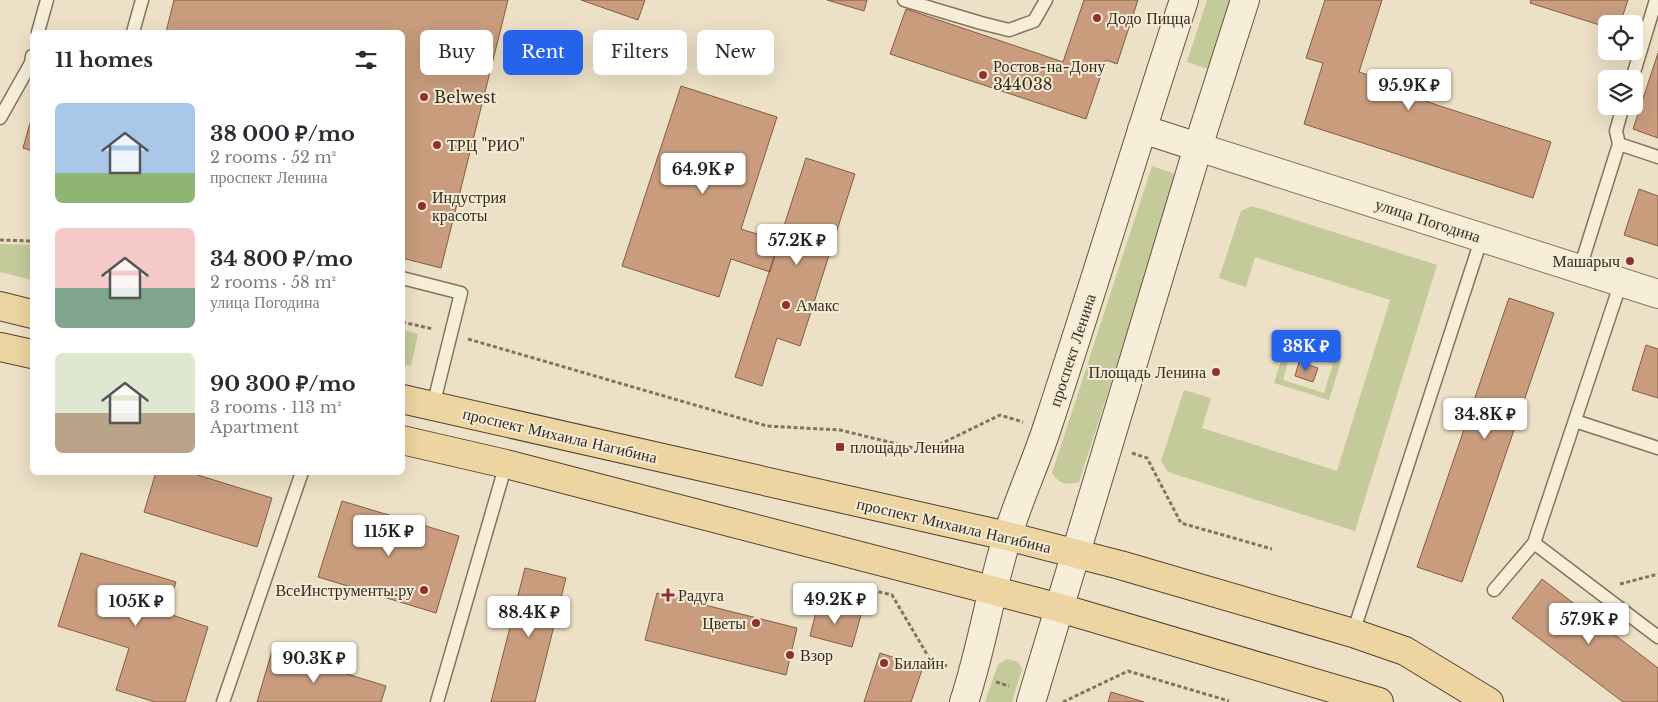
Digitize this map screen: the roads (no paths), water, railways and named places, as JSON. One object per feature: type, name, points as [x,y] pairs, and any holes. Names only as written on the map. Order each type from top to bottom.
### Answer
[{"type":"main road","name":"проспект Ленина","points":[[964,702],[973,675],[992,591],[1007,536],[1047,429],[1184,0]]},
{"type":"main road","points":[[1030,702],[1198,147],[1246,0]]},
{"type":"main road","name":"улица Погодина","points":[[1142,129],[1658,294]]},
{"type":"main road","points":[[0,306],[30,314]]},
{"type":"main road","points":[[0,347],[30,354]]},
{"type":"main road","name":"проспект Михаила Нагибина","points":[[405,400],[1007,536],[1120,565],[1353,633],[1405,651],[1488,702]]},
{"type":"main road","points":[[405,441],[506,464],[1060,608],[1379,702]]},
{"type":"lane","points":[[39,30],[47,0]]},
{"type":"lane","points":[[134,30],[142,0]]},
{"type":"lane","points":[[904,0],[1010,30],[1034,22],[1046,0]]},
{"type":"lane","points":[[1635,70],[1656,0]]},
{"type":"lane","points":[[0,118],[30,65]]},
{"type":"lane","points":[[1580,268],[1619,144],[1616,131],[1620,115]]},
{"type":"lane","points":[[1619,144],[1658,157]]},
{"type":"lane","points":[[1353,633],[1482,237]]},
{"type":"lane","points":[[405,279],[462,293],[433,406]]},
{"type":"lane","points":[[1494,590],[1534,543],[1621,282]]},
{"type":"lane","points":[[1575,421],[1658,448]]},
{"type":"lane","points":[[437,702],[506,464]]},
{"type":"lane","points":[[224,702],[301,475]]},
{"type":"lane","points":[[1534,543],[1658,637]]},
{"type":"place","name":"Додо Пицца","points":[[1097,18]]},
{"type":"place","name":"Ростов-на-Дону 344038","points":[[983,75]]},
{"type":"place","name":"Belwest","points":[[424,97]]},
{"type":"place","name":"ТРЦ \"РИО\"","points":[[437,145]]},
{"type":"place","name":"Индустрия красоты","points":[[422,206]]},
{"type":"place","name":"Машарыч","points":[[1630,261]]},
{"type":"place","name":"Амакс","points":[[786,305]]},
{"type":"place","name":"Площадь Ленина","points":[[1216,372]]},
{"type":"place","name":"площадь Ленина","points":[[840,447]]},
{"type":"place","name":"ВсеИнструменты.ру","points":[[424,590]]},
{"type":"place","name":"Радуга","points":[[668,595]]},
{"type":"place","name":"Цветы","points":[[756,623]]},
{"type":"place","name":"Взор","points":[[790,655]]},
{"type":"place","name":"Билайн","points":[[884,663]]}]
